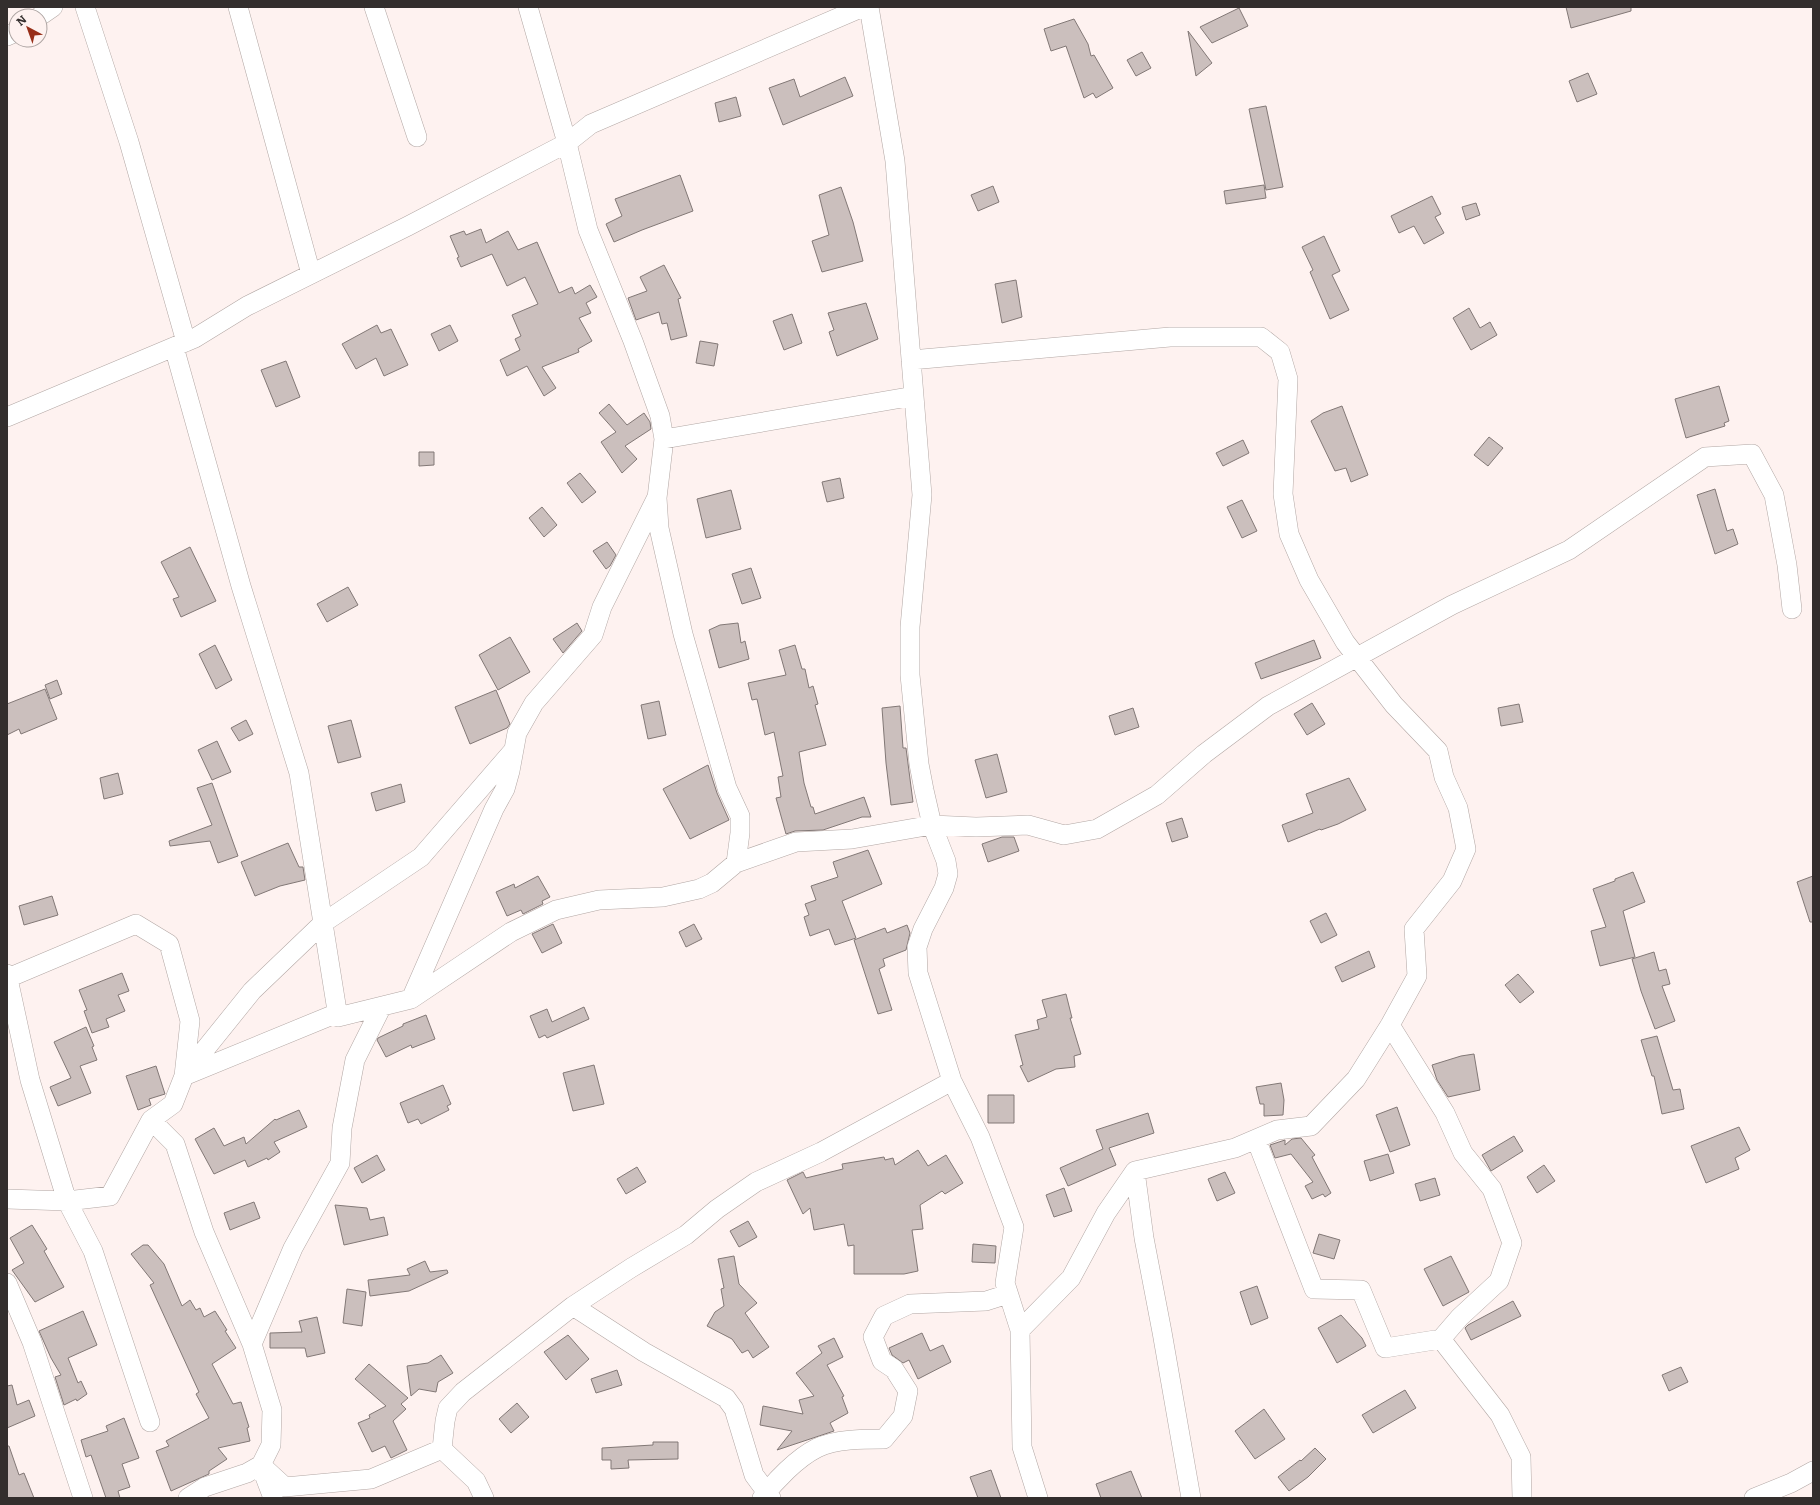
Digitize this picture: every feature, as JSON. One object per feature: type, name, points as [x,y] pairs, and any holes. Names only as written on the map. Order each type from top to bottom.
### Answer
[{"type":"street","points":[[85,7],[129,142],[241,586],[299,773],[338,1017]]},
{"type":"street","points":[[238,7],[311,274]]},
{"type":"street","points":[[374,7],[417,137]]},
{"type":"street","points":[[528,7],[567,142],[588,230],[633,341],[660,416],[664,439],[657,498],[659,528],[683,634],[726,788],[740,816],[740,833],[736,863]]},
{"type":"street","points":[[7,417],[180,344],[247,306],[567,142],[590,124],[863,7]]},
{"type":"street","points":[[869,7],[895,160],[922,495],[910,627],[910,675],[919,764],[932,825],[946,861],[948,874],[944,888],[922,929],[917,948],[918,973],[952,1081],[980,1137],[1014,1226],[1005,1283],[1020,1330],[1022,1446],[1038,1498]]},
{"type":"street","points":[[911,360],[1170,337],[1261,337],[1280,352],[1288,379],[1283,494],[1289,534],[1309,580],[1345,642],[1394,705],[1438,751],[1444,777],[1458,808],[1466,849],[1452,881],[1414,929],[1417,976],[1390,1025],[1356,1079],[1311,1126],[1277,1130],[1235,1148],[1135,1171],[1106,1213],[1071,1278],[1020,1330]]},
{"type":"street","points":[[664,439],[914,396]]},
{"type":"street","points":[[184,1076],[334,1014],[338,1017],[411,999],[511,932],[556,910],[599,900],[663,897],[699,889],[712,883],[736,863],[796,842],[852,839],[932,825],[976,827],[1028,825],[1064,835],[1097,829],[1157,795],[1204,754],[1268,706],[1356,656],[1452,605],[1569,550],[1705,457],[1752,454],[1774,495],[1792,609]]},
{"type":"street","points":[[411,999],[494,809],[505,790],[517,733],[534,703],[593,635],[602,607],[657,498]]},
{"type":"street","points":[[184,1076],[252,990],[323,923],[421,857],[512,752]]},
{"type":"street","points":[[7,1199],[67,1201],[110,1196],[151,1120],[173,1104],[184,1076],[190,1022],[169,944],[136,924],[7,976],[30,1080],[67,1201],[93,1251],[150,1422]]},
{"type":"street","points":[[252,1344],[293,1248],[340,1163],[342,1128],[355,1060],[382,1006]]},
{"type":"street","points":[[1256,1139],[1314,1288],[1361,1290],[1385,1348],[1441,1339],[1460,1317],[1499,1281],[1512,1243],[1492,1189],[1463,1153],[1445,1113],[1390,1025]]},
{"type":"street","points":[[442,1450],[448,1408],[463,1392],[573,1306],[631,1268],[686,1235],[717,1209],[756,1182],[821,1152],[952,1081]]},
{"type":"street","points":[[151,1120],[175,1144],[204,1232],[252,1344],[272,1410],[271,1445],[261,1465],[247,1473],[205,1487],[188,1498]]},
{"type":"street","points":[[1135,1171],[1144,1238],[1191,1498]]},
{"type":"street","points":[[7,1283],[35,1349],[83,1498]]},
{"type":"street","points":[[573,1306],[644,1352],[726,1398],[734,1409],[754,1475],[766,1496],[789,1469],[817,1448],[851,1439],[884,1438],[903,1416],[908,1391],[894,1369],[882,1361],[873,1337],[884,1316],[910,1304],[986,1301],[1008,1294]]},
{"type":"street","points":[[1441,1339],[1503,1422],[1521,1458],[1522,1498]]},
{"type":"street","points":[[261,1465],[285,1487],[318,1485],[371,1479],[442,1450]]},
{"type":"street","points":[[442,1450],[476,1481],[484,1498]]},
{"type":"street","points":[[261,1465],[273,1498]]},
{"type":"street","points":[[1754,1498],[1791,1483],[1813,1471]]},
{"type":"building","points":[[1566,7],[1631,7],[1631,11],[1571,28]]},
{"type":"building","points":[[1239,8],[1248,26],[1212,43],[1200,27]]},
{"type":"building","points":[[1074,19],[1088,44],[1091,56],[1094,55],[1113,88],[1096,98],[1093,93],[1084,98],[1066,46],[1051,51],[1044,29]]},
{"type":"building","points":[[1188,31],[1212,63],[1196,76]]},
{"type":"building","points":[[1142,52],[1151,68],[1136,76],[1127,60]]},
{"type":"building","points":[[1588,73],[1597,94],[1577,102],[1569,81]]},
{"type":"building","points":[[845,77],[853,96],[783,125],[769,88],[794,79],[800,97]]},
{"type":"building","points":[[736,97],[741,116],[719,122],[715,103]]},
{"type":"building","points":[[1266,106],[1283,187],[1266,190],[1249,109]]},
{"type":"building","points":[[680,175],[693,211],[614,242],[606,224],[622,216],[615,199]]},
{"type":"building","points":[[1264,185],[1266,198],[1226,204],[1224,191]]},
{"type":"building","points":[[993,186],[999,202],[978,211],[971,195]]},
{"type":"building","points":[[841,187],[853,222],[863,261],[822,272],[812,241],[829,235],[819,195]]},
{"type":"building","points":[[1432,196],[1441,214],[1435,217],[1444,233],[1424,244],[1414,226],[1399,233],[1391,216]]},
{"type":"building","points":[[1476,203],[1480,215],[1466,220],[1462,207]]},
{"type":"building","points":[[481,229],[486,243],[508,231],[518,250],[537,242],[559,293],[572,287],[575,294],[590,285],[597,297],[586,303],[591,313],[579,318],[592,341],[578,349],[579,352],[542,367],[556,388],[544,396],[527,366],[507,376],[500,360],[520,350],[515,339],[521,336],[512,315],[538,304],[525,277],[507,286],[492,254],[461,267],[457,258],[459,257],[450,236],[464,231],[466,235]]},
{"type":"building","points":[[1324,236],[1340,271],[1332,275],[1349,310],[1330,319],[1310,272],[1313,270],[1302,247]]},
{"type":"building","points":[[664,265],[681,298],[678,299],[687,336],[671,340],[667,323],[662,324],[659,312],[636,320],[628,298],[647,291],[640,277]]},
{"type":"building","points":[[1016,280],[1022,317],[1002,323],[995,284]]},
{"type":"building","points":[[866,303],[878,339],[837,356],[829,332],[834,330],[828,313]]},
{"type":"building","points":[[1469,308],[1480,328],[1490,322],[1497,335],[1471,350],[1453,318]]},
{"type":"building","points":[[792,314],[802,343],[784,350],[773,321]]},
{"type":"building","points":[[377,325],[381,333],[391,329],[408,365],[384,376],[376,358],[356,369],[342,344]]},
{"type":"building","points":[[450,325],[458,341],[439,351],[431,334]]},
{"type":"building","points":[[700,341],[718,344],[714,366],[696,363]]},
{"type":"building","points":[[286,361],[300,397],[276,407],[261,370]]},
{"type":"building","points":[[1719,386],[1729,421],[1724,423],[1725,426],[1686,438],[1675,399]]},
{"type":"building","points":[[609,404],[627,425],[644,413],[650,422],[651,429],[625,446],[637,459],[622,473],[601,442],[616,432],[599,413]]},
{"type":"building","points":[[1342,406],[1368,475],[1351,482],[1346,468],[1335,471],[1311,421],[1323,413]]},
{"type":"building","points":[[1489,437],[1503,448],[1488,466],[1474,455]]},
{"type":"building","points":[[1243,440],[1249,453],[1223,466],[1216,453]]},
{"type":"building","points":[[419,452],[434,452],[434,465],[419,466]]},
{"type":"building","points":[[580,473],[596,492],[582,503],[567,483]]},
{"type":"building","points":[[840,478],[844,498],[827,502],[822,482]]},
{"type":"building","points":[[1715,489],[1727,531],[1733,529],[1738,544],[1715,554],[1697,495]]},
{"type":"building","points":[[731,490],[741,529],[706,538],[697,499]]},
{"type":"building","points":[[1242,500],[1257,531],[1242,538],[1227,507]]},
{"type":"building","points":[[542,507],[557,525],[544,537],[529,518]]},
{"type":"building","points":[[607,542],[616,555],[610,566],[606,569],[593,551]]},
{"type":"building","points":[[190,547],[216,601],[181,617],[173,599],[179,597],[161,562]]},
{"type":"building","points":[[751,568],[761,598],[742,604],[732,574]]},
{"type":"building","points":[[348,587],[358,605],[327,622],[317,604]]},
{"type":"building","points":[[577,623],[582,631],[563,653],[553,639]]},
{"type":"building","points":[[738,623],[741,643],[745,641],[749,659],[719,668],[709,630],[720,625]]},
{"type":"building","points":[[510,637],[530,672],[498,690],[479,655]]},
{"type":"building","points":[[1314,640],[1321,658],[1261,679],[1255,663]]},
{"type":"building","points":[[215,645],[232,680],[216,689],[199,654]]},
{"type":"building","points":[[795,645],[802,669],[805,669],[809,688],[813,686],[818,704],[815,705],[826,745],[799,752],[804,783],[811,807],[813,807],[815,814],[864,797],[871,817],[862,817],[823,830],[795,831],[786,834],[776,798],[781,797],[778,777],[783,776],[774,732],[765,735],[757,699],[752,700],[748,683],[786,675],[779,650]]},
{"type":"building","points":[[57,680],[62,694],[50,699],[45,685]]},
{"type":"building","points":[[45,689],[57,719],[21,734],[19,729],[7,735],[7,704]]},
{"type":"building","points":[[496,690],[510,724],[507,728],[470,744],[455,707]]},
{"type":"building","points":[[659,701],[666,735],[648,739],[641,705]]},
{"type":"building","points":[[1312,703],[1325,724],[1307,735],[1294,714]]},
{"type":"building","points":[[1519,704],[1523,722],[1501,726],[1498,708]]},
{"type":"building","points":[[900,706],[903,748],[906,748],[913,802],[891,805],[882,708]]},
{"type":"building","points":[[1133,708],[1139,727],[1115,735],[1109,716]]},
{"type":"building","points":[[246,720],[253,734],[239,741],[231,728]]},
{"type":"building","points":[[351,720],[361,757],[338,763],[328,726]]},
{"type":"building","points":[[217,741],[231,772],[212,780],[198,750]]},
{"type":"building","points":[[997,754],[1007,792],[986,798],[975,760]]},
{"type":"building","points":[[708,765],[717,793],[729,820],[690,839],[663,789]]},
{"type":"building","points":[[118,773],[123,794],[104,799],[100,778]]},
{"type":"building","points":[[1349,778],[1366,810],[1338,824],[1321,830],[1320,829],[1288,842],[1282,825],[1313,813],[1306,794]]},
{"type":"building","points":[[212,783],[238,856],[218,863],[210,841],[170,846],[169,841],[212,825],[197,788]]},
{"type":"building","points":[[401,784],[405,802],[376,811],[371,793]]},
{"type":"building","points":[[1182,818],[1188,837],[1172,842],[1166,823]]},
{"type":"building","points":[[1002,837],[1014,837],[1019,851],[988,862],[982,844]]},
{"type":"building","points":[[288,843],[299,867],[303,867],[305,880],[280,886],[255,896],[241,862]]},
{"type":"building","points":[[868,850],[882,884],[842,901],[856,938],[835,945],[829,929],[810,936],[804,917],[809,915],[805,904],[816,900],[811,886],[838,877],[833,862]]},
{"type":"building","points":[[1633,872],[1645,902],[1623,911],[1635,957],[1600,966],[1591,931],[1606,927],[1593,889],[1615,881],[1615,879]]},
{"type":"building","points":[[538,876],[550,897],[542,901],[543,904],[523,914],[521,910],[507,916],[496,892],[514,884],[515,888]]},
{"type":"building","points":[[1813,876],[1813,922],[1810,922],[1797,882]]},
{"type":"building","points":[[52,896],[58,915],[24,925],[19,906]]},
{"type":"building","points":[[1326,913],[1337,935],[1321,943],[1310,921]]},
{"type":"building","points":[[553,924],[562,943],[542,953],[532,934]]},
{"type":"building","points":[[694,924],[702,939],[686,947],[679,932]]},
{"type":"building","points":[[907,925],[910,933],[906,950],[883,959],[885,966],[879,969],[892,1010],[878,1014],[854,940],[885,928],[887,933]]},
{"type":"building","points":[[1369,951],[1375,967],[1342,982],[1335,967]]},
{"type":"building","points":[[1654,952],[1659,971],[1666,969],[1670,984],[1662,986],[1675,1021],[1655,1029],[1641,991],[1632,959]]},
{"type":"building","points":[[122,973],[129,991],[118,995],[125,1011],[106,1019],[109,1027],[92,1033],[84,1011],[87,1010],[79,990]]},
{"type":"building","points":[[1518,974],[1534,992],[1520,1003],[1505,985]]},
{"type":"building","points":[[1066,994],[1072,1018],[1070,1018],[1081,1054],[1074,1056],[1075,1067],[1056,1069],[1028,1082],[1020,1066],[1023,1065],[1015,1035],[1039,1029],[1037,1020],[1047,1017],[1042,1000]]},
{"type":"building","points":[[584,1007],[589,1019],[547,1038],[545,1035],[539,1038],[530,1016],[547,1009],[552,1022]]},
{"type":"building","points":[[426,1015],[435,1039],[412,1048],[411,1045],[386,1057],[377,1040],[378,1038],[403,1026],[403,1024]]},
{"type":"building","points":[[86,1027],[94,1046],[92,1047],[97,1060],[80,1066],[91,1093],[58,1106],[50,1087],[71,1078],[54,1042]]},
{"type":"building","points":[[1657,1036],[1673,1090],[1680,1089],[1684,1109],[1662,1114],[1654,1076],[1652,1076],[1641,1040]]},
{"type":"building","points":[[1474,1054],[1480,1090],[1448,1097],[1437,1080],[1432,1065],[1461,1056]]},
{"type":"building","points":[[594,1065],[604,1104],[573,1111],[563,1073]]},
{"type":"building","points":[[156,1066],[165,1094],[149,1099],[151,1105],[138,1110],[126,1076]]},
{"type":"building","points":[[1281,1083],[1284,1100],[1283,1115],[1264,1116],[1264,1104],[1260,1104],[1256,1087]]},
{"type":"building","points":[[443,1085],[451,1104],[447,1106],[449,1110],[421,1124],[418,1119],[408,1123],[400,1103]]},
{"type":"building","points":[[988,1095],[1014,1095],[1014,1123],[988,1123]]},
{"type":"building","points":[[1397,1107],[1410,1145],[1390,1152],[1376,1115]]},
{"type":"building","points":[[299,1110],[307,1127],[274,1142],[280,1152],[268,1160],[267,1158],[248,1167],[245,1160],[214,1174],[195,1139],[214,1128],[224,1146],[244,1137],[246,1144],[275,1119],[276,1120]]},
{"type":"building","points":[[1148,1113],[1154,1133],[1109,1148],[1116,1165],[1068,1186],[1060,1168],[1103,1149],[1096,1130]]},
{"type":"building","points":[[1739,1127],[1750,1150],[1735,1158],[1739,1169],[1706,1183],[1691,1146]]},
{"type":"building","points":[[1514,1136],[1523,1151],[1491,1171],[1482,1155]]},
{"type":"building","points":[[1301,1138],[1315,1155],[1312,1157],[1331,1193],[1325,1197],[1323,1194],[1312,1199],[1305,1186],[1313,1182],[1291,1154],[1275,1158],[1270,1145],[1285,1140],[1285,1145],[1292,1139]]},
{"type":"building","points":[[918,1150],[928,1166],[946,1155],[963,1183],[945,1194],[942,1191],[920,1205],[923,1229],[912,1230],[918,1271],[904,1274],[854,1274],[854,1245],[848,1246],[844,1224],[814,1230],[810,1208],[803,1214],[787,1180],[803,1172],[806,1178],[843,1169],[842,1164],[884,1157],[885,1160],[893,1158],[895,1165]]},
{"type":"building","points":[[1388,1154],[1394,1173],[1370,1181],[1364,1161]]},
{"type":"building","points":[[377,1155],[385,1170],[362,1183],[354,1168]]},
{"type":"building","points":[[1544,1165],[1555,1181],[1537,1193],[1527,1177]]},
{"type":"building","points":[[637,1167],[646,1182],[626,1194],[617,1179]]},
{"type":"building","points":[[1225,1172],[1235,1193],[1217,1201],[1208,1179]]},
{"type":"building","points":[[1435,1178],[1440,1195],[1420,1201],[1415,1184]]},
{"type":"building","points":[[1064,1188],[1072,1211],[1054,1217],[1046,1195]]},
{"type":"building","points":[[254,1202],[260,1218],[230,1230],[224,1213]]},
{"type":"building","points":[[335,1205],[367,1208],[370,1220],[384,1217],[388,1235],[344,1245]]},
{"type":"building","points":[[748,1221],[757,1237],[739,1247],[730,1231]]},
{"type":"building","points":[[32,1225],[47,1249],[44,1251],[64,1287],[35,1302],[12,1270],[24,1263],[10,1238]]},
{"type":"building","points":[[1319,1234],[1340,1240],[1334,1259],[1313,1253]]},
{"type":"building","points":[[973,1244],[996,1246],[995,1263],[972,1262]]},
{"type":"building","points":[[143,1245],[148,1245],[164,1264],[182,1306],[190,1300],[196,1310],[200,1308],[204,1317],[215,1311],[227,1330],[225,1331],[236,1348],[212,1364],[233,1404],[241,1402],[249,1427],[247,1428],[250,1441],[218,1448],[227,1459],[209,1471],[209,1474],[171,1491],[156,1451],[169,1446],[166,1441],[209,1418],[196,1394],[199,1392],[150,1285],[154,1283],[131,1254]]},
{"type":"building","points":[[734,1256],[739,1284],[757,1303],[745,1313],[769,1347],[753,1358],[748,1350],[742,1353],[732,1339],[707,1326],[715,1312],[724,1306],[721,1289],[724,1288],[718,1259]]},
{"type":"building","points":[[1451,1256],[1469,1292],[1443,1306],[1424,1269]]},
{"type":"building","points":[[425,1261],[430,1272],[447,1270],[448,1273],[409,1291],[370,1296],[368,1280],[410,1275],[407,1269]]},
{"type":"building","points":[[1257,1286],[1268,1318],[1251,1325],[1240,1292]]},
{"type":"building","points":[[347,1289],[366,1292],[362,1326],[343,1323]]},
{"type":"building","points":[[1513,1301],[1521,1316],[1471,1340],[1465,1328],[1468,1325]]},
{"type":"building","points":[[83,1311],[97,1345],[68,1358],[78,1383],[81,1381],[87,1394],[77,1401],[76,1399],[64,1405],[55,1377],[61,1375],[51,1358],[39,1331]]},
{"type":"building","points":[[1341,1315],[1362,1338],[1366,1346],[1337,1363],[1318,1328]]},
{"type":"building","points":[[317,1317],[325,1353],[307,1357],[305,1348],[270,1348],[270,1333],[302,1332],[299,1321]]},
{"type":"building","points":[[922,1333],[930,1351],[943,1345],[951,1362],[918,1379],[909,1360],[903,1363],[892,1355],[889,1348]]},
{"type":"building","points":[[568,1335],[589,1359],[566,1380],[544,1352]]},
{"type":"building","points":[[834,1338],[843,1357],[827,1365],[844,1396],[842,1397],[848,1413],[830,1423],[834,1431],[777,1450],[792,1431],[760,1425],[763,1406],[803,1414],[799,1400],[814,1396],[796,1373],[822,1353],[818,1346]]},
{"type":"building","points":[[441,1355],[453,1373],[438,1382],[436,1392],[419,1389],[411,1396],[407,1366],[428,1363]]},
{"type":"building","points":[[369,1364],[408,1398],[401,1404],[406,1409],[393,1421],[407,1450],[391,1458],[385,1446],[372,1452],[358,1423],[370,1418],[369,1415],[386,1406],[355,1379]]},
{"type":"building","points":[[1681,1367],[1688,1382],[1669,1391],[1662,1375]]},
{"type":"building","points":[[617,1370],[622,1385],[596,1393],[591,1379]]},
{"type":"building","points":[[12,1385],[17,1405],[29,1400],[35,1416],[7,1428],[7,1386]]},
{"type":"building","points":[[1405,1390],[1416,1408],[1373,1433],[1362,1415]]},
{"type":"building","points":[[517,1403],[529,1417],[511,1433],[499,1419]]},
{"type":"building","points":[[1264,1409],[1285,1439],[1255,1459],[1235,1431]]},
{"type":"building","points":[[124,1418],[139,1458],[122,1464],[130,1487],[118,1491],[120,1498],[106,1498],[91,1455],[86,1457],[81,1440],[108,1431],[106,1426]]},
{"type":"building","points":[[653,1442],[678,1442],[678,1459],[628,1460],[629,1468],[611,1469],[611,1460],[602,1460],[602,1448],[653,1445]]},
{"type":"building","points":[[7,1446],[9,1446],[19,1475],[24,1473],[34,1498],[7,1498]]},
{"type":"building","points":[[1315,1448],[1326,1459],[1308,1477],[1289,1491],[1278,1477],[1300,1460],[1301,1461]]},
{"type":"building","points":[[991,1470],[1001,1498],[978,1498],[970,1477]]},
{"type":"building","points":[[1131,1471],[1142,1498],[1101,1498],[1096,1484]]}]
